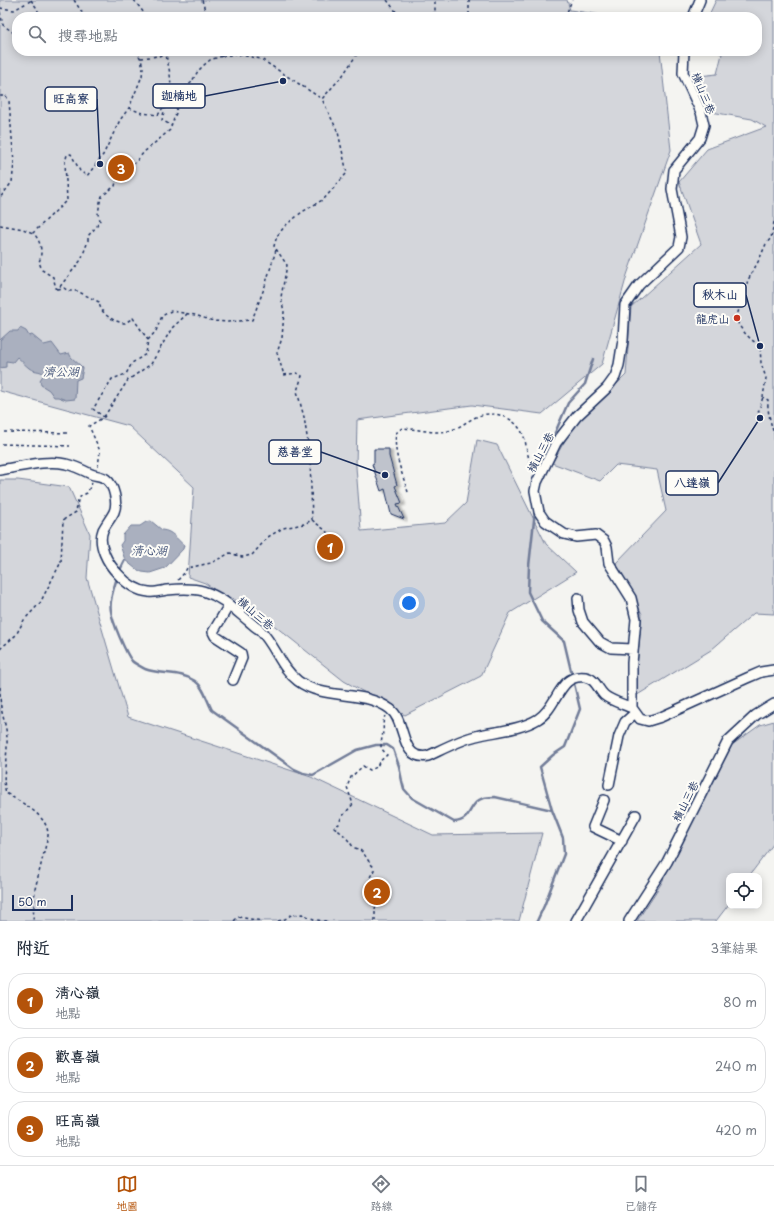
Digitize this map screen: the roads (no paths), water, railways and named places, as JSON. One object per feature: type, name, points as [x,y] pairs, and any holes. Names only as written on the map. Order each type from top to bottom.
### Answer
[{"type":"lane","points":[[695,12],[700,0]]},
{"type":"lane","name":"橫山三巷","points":[[0,470],[52,462],[66,464],[96,476],[106,478],[111,484],[116,501],[114,512],[102,532],[101,543],[104,553],[118,574],[133,587],[149,592],[185,589],[202,591],[216,596],[259,629],[269,640],[279,660],[298,681],[312,688],[374,700],[391,710],[399,723],[408,748],[421,758],[470,737],[520,726],[536,720],[548,711],[571,679],[585,677],[594,680],[605,696],[633,711],[633,649],[636,619],[633,604],[609,564],[607,547],[604,541],[596,535],[576,537],[564,534],[545,521],[539,512],[535,491],[537,482],[556,443],[577,416],[607,388],[614,377],[619,366],[623,340],[625,305],[639,285],[679,247],[681,237],[672,189],[674,170],[700,138],[704,125],[701,112],[683,72],[684,56]]},
{"type":"lane","points":[[578,598],[579,610],[583,622],[600,642],[611,648],[633,649]]},
{"type":"lane","points":[[229,605],[213,632],[215,636],[241,653],[242,658],[233,680]]},
{"type":"lane","points":[[609,785],[619,736],[624,722],[633,711],[640,719],[648,721],[661,717],[761,672],[774,670]]},
{"type":"lane","name":"橫山三巷","points":[[630,921],[667,862],[728,741],[756,715],[774,704]]},
{"type":"lane","points":[[604,800],[593,827],[622,841]]},
{"type":"lane","points":[[576,921],[636,815]]},
{"type":"water","name":"濟公湖","points":[[20,328],[26,331],[29,336],[32,335],[44,345],[52,343],[61,355],[69,353],[71,357],[83,368],[81,378],[76,380],[75,399],[66,400],[54,397],[49,390],[41,385],[40,380],[44,374],[31,369],[17,357],[13,362],[6,361],[6,367],[0,368],[0,340],[10,331],[18,331]]},
{"type":"water","name":"清心湖","points":[[151,521],[162,530],[172,534],[184,545],[183,549],[165,568],[150,573],[142,572],[136,569],[125,560],[120,545],[123,541],[123,535],[131,526],[140,526]]},
{"type":"waterway","points":[[544,458],[568,403],[585,384],[593,359]]},
{"type":"waterway","points":[[535,511],[529,566],[528,592],[542,621],[564,641],[580,709],[565,747],[553,755],[540,767],[552,810],[563,838],[564,854],[537,921]]},
{"type":"waterway","points":[[121,568],[125,560]]},
{"type":"waterway","points":[[116,581],[111,600],[112,616],[123,645],[132,661],[151,671],[177,674],[195,681],[203,690],[212,710],[294,769],[313,775],[357,750],[376,745],[387,745],[393,749],[399,766],[404,789],[412,798],[454,822],[464,819],[475,803],[487,797],[495,797],[552,810]]},
{"type":"place","name":"迦楠地","points":[[283,81]]},
{"type":"place","name":"旺高寮","points":[[100,164]]},
{"type":"place","name":"旺高嶺","points":[[121,168]]},
{"type":"place","name":"龍虎山","points":[[737,318]]},
{"type":"place","name":"秋木山","points":[[760,346]]},
{"type":"place","name":"八達嶺","points":[[760,418]]},
{"type":"place","name":"慈善堂","points":[[385,475]]},
{"type":"place","name":"清心嶺","points":[[330,547]]},
{"type":"place","name":"歡喜嶺","points":[[377,892]]}]
